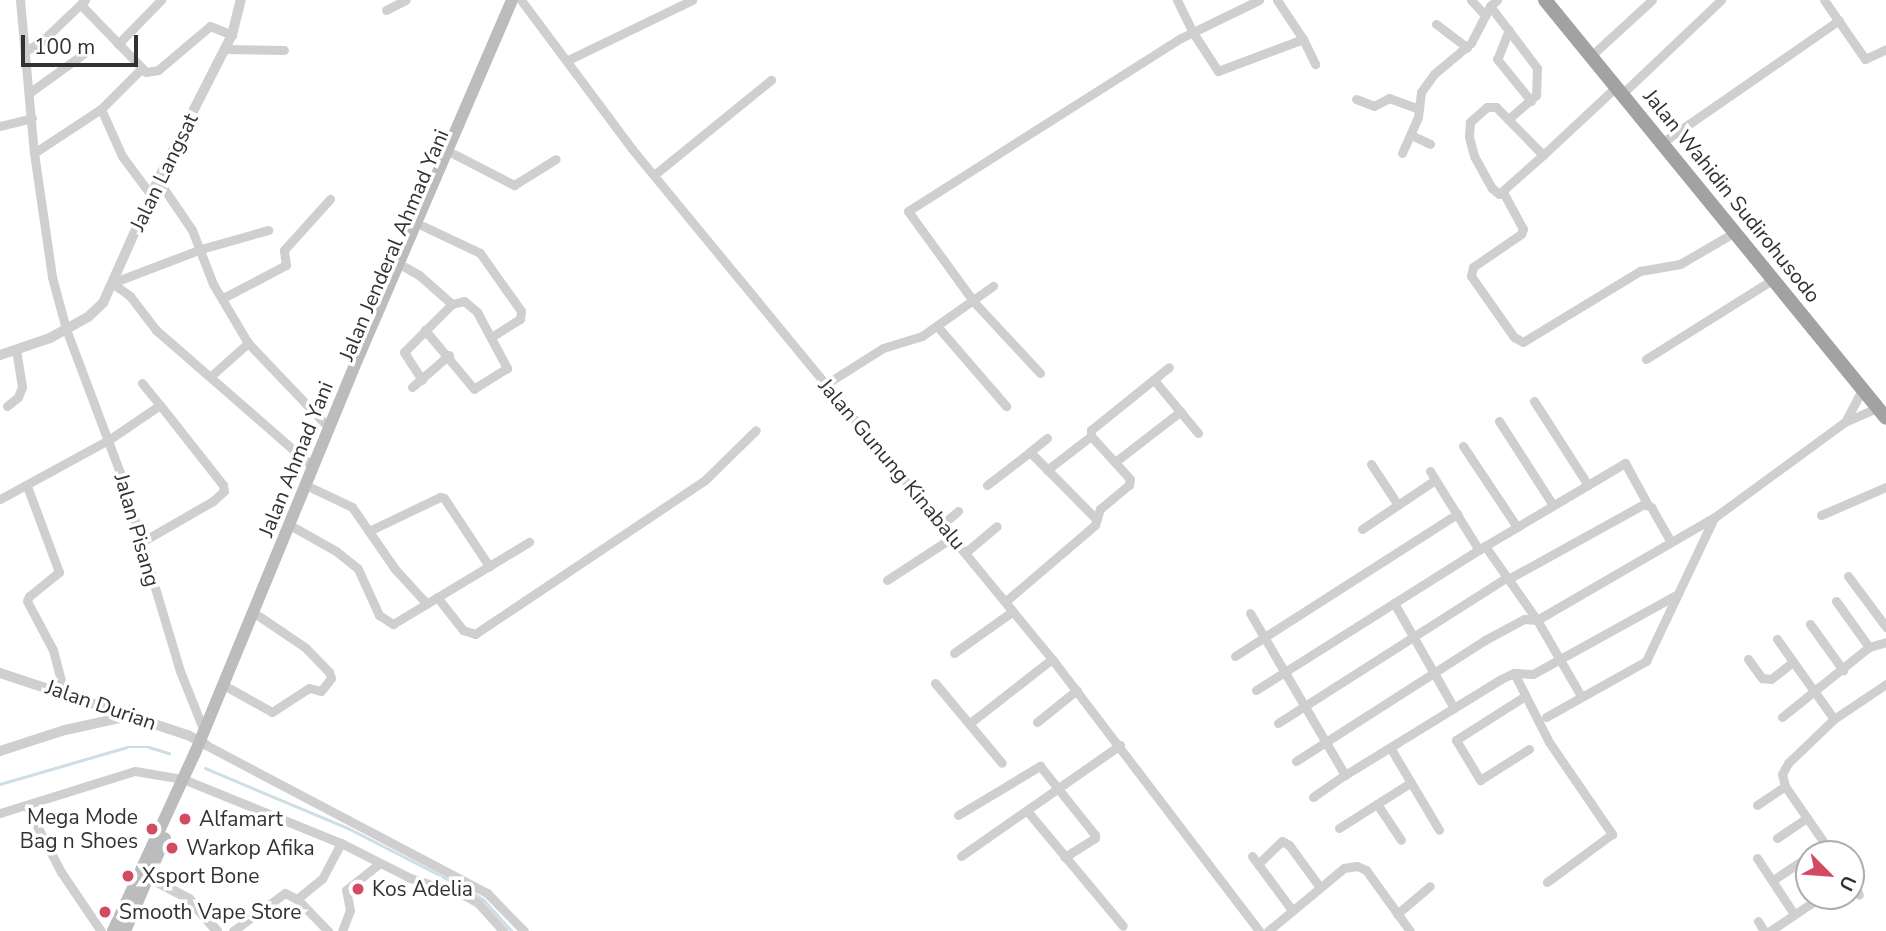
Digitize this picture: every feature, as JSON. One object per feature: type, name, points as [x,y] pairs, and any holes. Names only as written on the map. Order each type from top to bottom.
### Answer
[{"type":"highway","name":"Jalan Wahidin Sudirohusodo","points":[[1545,0],[1881,413]]},
{"type":"main road","name":"Jalan Ahmad Yani","points":[[113,931],[202,745],[329,428],[405,260],[512,0]]},
{"type":"main road","name":"Jalan Jenderal Ahmad Yani","points":[[405,260],[423,226],[521,0]]},
{"type":"main road","name":"Jalan Jenderal Ahmad Yani","points":[[202,745],[259,616],[361,362]]},
{"type":"main road","points":[[125,931],[188,776]]},
{"type":"street","name":"Jalan Pisang","points":[[20,0],[34,153],[52,277],[66,329],[110,439],[202,745]]},
{"type":"street","points":[[118,44],[161,0]]},
{"type":"street","name":"Jalan Langsat","points":[[0,355],[16,351],[66,329],[95,311],[112,283],[158,180],[232,35],[241,0]]},
{"type":"street","points":[[386,10],[406,0]]},
{"type":"street","name":"Jalan Gunung Kinabalu","points":[[521,0],[654,174],[1077,690],[1259,931]]},
{"type":"street","points":[[568,60],[692,0]]},
{"type":"street","points":[[1177,0],[1192,31],[1218,71],[1303,40]]},
{"type":"street","points":[[1040,373],[974,302],[908,211],[1192,31],[1259,0]]},
{"type":"street","points":[[1276,0],[1303,40],[1315,64]]},
{"type":"street","points":[[1471,0],[1490,7],[1536,65],[1538,88],[1531,101],[1508,119]]},
{"type":"street","points":[[1592,55],[1651,0]]},
{"type":"street","points":[[1543,155],[1496,107],[1489,106],[1475,117],[1468,130],[1480,170],[1494,192],[1503,192],[1721,0]]},
{"type":"street","points":[[1824,0],[1865,59],[1886,49]]},
{"type":"street","points":[[25,51],[41,41],[83,2],[146,72],[158,70],[210,26],[232,35]]},
{"type":"street","points":[[1402,153],[1411,135],[1421,92],[1426,84],[1467,47],[1490,7]]},
{"type":"street","points":[[1663,142],[1839,20]]},
{"type":"street","points":[[1436,24],[1467,47]]},
{"type":"street","points":[[1509,30],[1497,59],[1531,101]]},
{"type":"street","points":[[225,49],[284,50]]},
{"type":"street","points":[[29,93],[83,54]]},
{"type":"street","points":[[34,153],[100,108],[142,68]]},
{"type":"street","points":[[654,174],[771,80]]},
{"type":"street","points":[[1356,99],[1374,106],[1389,98],[1419,109]]},
{"type":"street","points":[[100,108],[122,156],[151,195]]},
{"type":"street","points":[[0,126],[32,118]]},
{"type":"street","points":[[1411,135],[1430,145]]},
{"type":"street","points":[[454,153],[513,185],[556,159]]},
{"type":"street","points":[[158,180],[182,211],[201,249],[214,284],[248,343],[329,428]]},
{"type":"street","points":[[1503,192],[1524,225],[1523,229],[1521,234],[1473,267],[1471,276],[1514,337],[1523,342],[1640,271],[1680,264],[1735,232]]},
{"type":"street","points":[[223,298],[285,266],[282,254],[286,246],[330,199]]},
{"type":"street","points":[[423,226],[480,253],[521,311],[520,320],[493,337]]},
{"type":"street","points":[[112,283],[201,249],[268,230]]},
{"type":"street","points":[[405,260],[452,304]]},
{"type":"street","points":[[1646,359],[1772,280]]},
{"type":"street","points":[[112,283],[130,296],[156,330],[313,467]]},
{"type":"street","points":[[826,384],[883,348],[920,337],[974,302],[993,286]]},
{"type":"street","points":[[422,380],[404,354],[425,330],[452,304],[464,301],[477,312],[508,368],[477,389],[470,386],[449,355],[425,330]]},
{"type":"street","points":[[937,326],[1006,406]]},
{"type":"street","points":[[211,376],[248,343]]},
{"type":"street","points":[[7,406],[18,397],[22,387],[16,351]]},
{"type":"street","points":[[412,387],[449,355]]},
{"type":"street","points":[[1047,470],[1091,436],[1092,428],[1169,367]]},
{"type":"street","points":[[1154,380],[1198,433]]},
{"type":"street","points":[[140,543],[213,501],[224,491],[223,485],[142,383]]},
{"type":"street","points":[[1845,422],[1862,390]]},
{"type":"street","points":[[1534,401],[1588,485]]},
{"type":"street","points":[[0,499],[110,439],[160,405]]},
{"type":"street","points":[[1115,462],[1181,411]]},
{"type":"street","points":[[1296,761],[1434,672],[1524,620],[1537,620],[1715,517],[1845,422],[1881,413]]},
{"type":"street","points":[[1499,421],[1553,505]]},
{"type":"street","points":[[438,597],[463,630],[475,634],[705,480],[756,429]]},
{"type":"street","points":[[1006,601],[1095,525],[1100,509],[1130,483],[1091,436]]},
{"type":"street","points":[[987,485],[1047,438]]},
{"type":"street","points":[[1463,446],[1517,527]]},
{"type":"street","points":[[1030,452],[1097,520]]},
{"type":"street","points":[[1256,690],[1482,548],[1625,463],[1671,542]]},
{"type":"street","points":[[1371,464],[1398,505]]},
{"type":"street","points":[[1430,471],[1457,514],[1508,578],[1537,620],[1581,696]]},
{"type":"street","points":[[1362,529],[1435,480]]},
{"type":"street","points":[[27,486],[59,572],[29,596],[27,601],[53,650],[64,692]]},
{"type":"street","points":[[1821,515],[1886,487]]},
{"type":"street","points":[[312,488],[352,507],[395,569],[427,604]]},
{"type":"street","points":[[369,531],[444,498],[489,566]]},
{"type":"street","points":[[1278,723],[1508,578],[1641,505],[1648,505]]},
{"type":"street","points":[[943,524],[958,511]]},
{"type":"street","points":[[1236,656],[1457,514]]},
{"type":"street","points":[[1546,717],[1646,661],[1715,517]]},
{"type":"street","points":[[966,552],[997,526]]},
{"type":"street","points":[[295,528],[336,551],[358,569],[378,613],[391,624],[529,542]]},
{"type":"street","points":[[887,580],[953,537]]},
{"type":"street","points":[[1848,576],[1886,627]]},
{"type":"street","points":[[1313,797],[1514,673],[1532,674],[1676,595]]},
{"type":"street","points":[[1836,601],[1868,647]]},
{"type":"street","points":[[1394,604],[1454,708]]},
{"type":"street","points":[[954,653],[1013,611]]},
{"type":"street","points":[[1250,613],[1345,775]]},
{"type":"street","points":[[229,688],[272,712],[309,688],[321,691],[331,678],[329,672],[306,648],[259,616]]},
{"type":"street","points":[[1810,624],[1843,670]]},
{"type":"street","points":[[1777,639],[1834,719]]},
{"type":"street","points":[[1782,717],[1868,647],[1886,642]]},
{"type":"street","points":[[970,723],[1052,659]]},
{"type":"street","points":[[1748,659],[1762,678],[1771,679],[1793,662]]},
{"type":"street","name":"Jalan Durian","points":[[0,673],[64,692],[202,745]]},
{"type":"street","points":[[1514,673],[1549,742],[1612,834],[1547,882]]},
{"type":"street","points":[[935,683],[1002,763]]},
{"type":"street","points":[[1822,840],[1786,786],[1782,774],[1788,763],[1834,719],[1886,684]]},
{"type":"street","points":[[1037,723],[1077,690]]},
{"type":"street","points":[[1525,696],[1456,740],[1479,780],[1529,749]]},
{"type":"street","points":[[0,751],[65,730],[129,716]]},
{"type":"street","points":[[202,745],[487,893],[524,931]]},
{"type":"street","points":[[961,856],[1028,812],[1120,745]]},
{"type":"street","points":[[1391,749],[1439,830]]},
{"type":"street","points":[[958,815],[1039,766],[1096,836],[1065,857]]},
{"type":"street","points":[[0,813],[135,771],[188,776],[341,843],[411,878],[466,896],[478,904],[500,928],[488,931]]},
{"type":"street","points":[[1339,828],[1410,783]]},
{"type":"street","points":[[1757,805],[1786,786]]},
{"type":"street","points":[[1377,804],[1401,840]]},
{"type":"street","points":[[26,806],[61,872],[101,931]]},
{"type":"street","points":[[1028,812],[1123,926]]},
{"type":"street","points":[[1777,838],[1807,818]]},
{"type":"street","points":[[1292,909],[1255,860],[1282,841],[1289,845],[1319,886]]},
{"type":"street","points":[[297,899],[328,872],[341,843]]},
{"type":"street","points":[[1757,858],[1794,914]]},
{"type":"street","points":[[342,931],[350,910],[346,890],[380,863]]},
{"type":"street","points":[[1773,880],[1795,866]]},
{"type":"street","points":[[1268,931],[1344,868],[1361,867],[1410,931]]},
{"type":"street","points":[[148,877],[189,899],[217,931]]},
{"type":"street","points":[[1398,914],[1430,887]]},
{"type":"street","points":[[233,931],[290,892],[328,931]]},
{"type":"street","points":[[1770,931],[1800,910]]},
{"type":"street","points":[[1758,921],[1764,931]]},
{"type":"waterway","points":[[0,784],[127,747],[149,747],[169,753]]},
{"type":"waterway","points":[[205,768],[348,828],[465,888],[484,900],[512,931]]},
{"type":"place","name":"Alfamart","points":[[185,819]]},
{"type":"place","name":"Mega Mode Bag n Shoes","points":[[152,829]]},
{"type":"place","name":"Warkop Afika","points":[[172,848]]},
{"type":"place","name":"Xsport Bone","points":[[128,876]]},
{"type":"place","name":"Kos Adelia","points":[[358,889]]},
{"type":"place","name":"Smooth Vape Store","points":[[105,912]]}]
